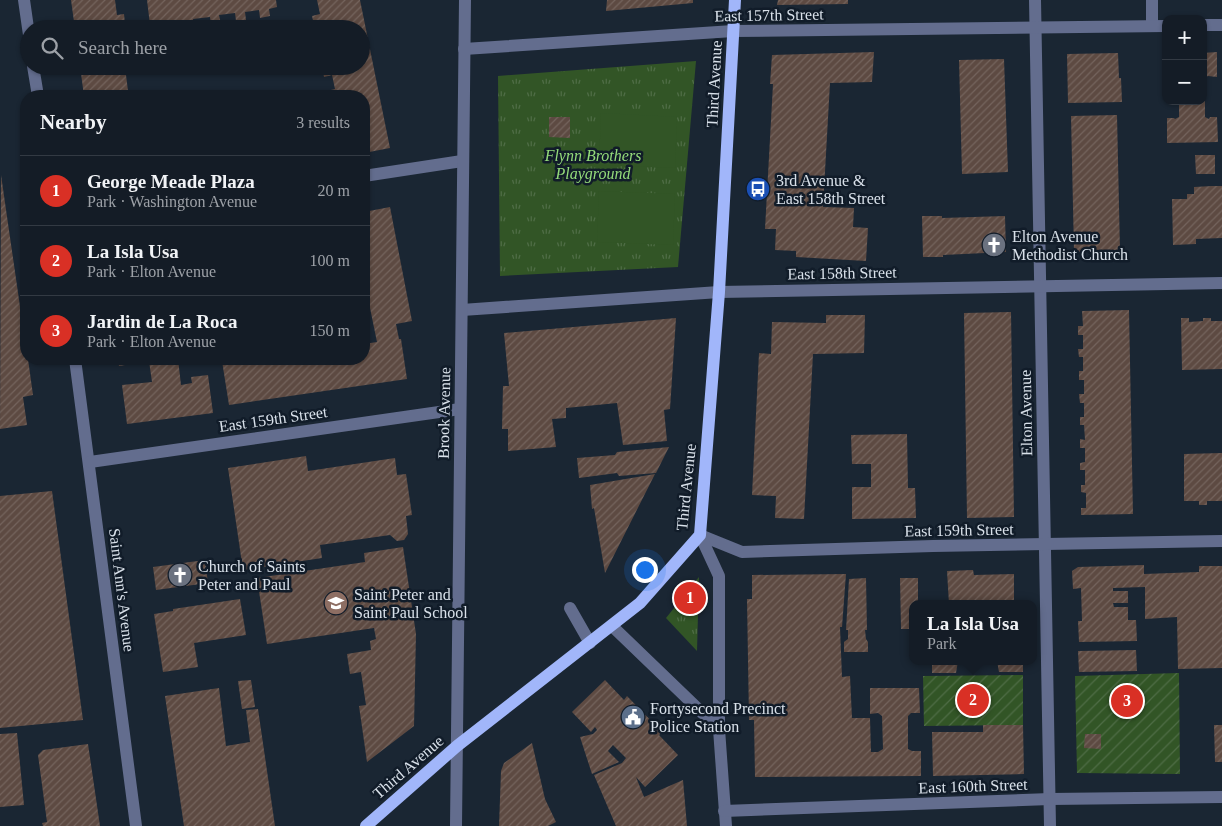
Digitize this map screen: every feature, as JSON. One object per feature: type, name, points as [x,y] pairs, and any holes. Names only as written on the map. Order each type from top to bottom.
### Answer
[{"type":"main road","name":"Third Avenue","points":[[366,826],[457,746],[640,603],[700,536],[719,292],[735,0]]},
{"type":"street","points":[[24,0],[27,20]]},
{"type":"street","name":"Brook Avenue","points":[[456,826],[465,0]]},
{"type":"street","name":"Elton Avenue","points":[[1035,0],[1050,826]]},
{"type":"street","points":[[1152,0],[1152,26]]},
{"type":"street","points":[[1207,25],[1222,25]]},
{"type":"street","name":"East 157th Street","points":[[464,49],[733,31],[1162,26]]},
{"type":"street","points":[[34,75],[37,90]]},
{"type":"street","points":[[370,175],[462,161]]},
{"type":"street","name":"East 158th Street","points":[[462,310],[719,292],[1222,283]]},
{"type":"street","name":"Saint Ann's Avenue","points":[[77,365],[136,826]]},
{"type":"street","name":"East 159th Street","points":[[90,462],[460,409]]},
{"type":"street","points":[[700,536],[719,576],[720,729],[726,826]]},
{"type":"street","name":"East 159th Street","points":[[700,536],[742,552],[1222,541]]},
{"type":"street","points":[[570,608],[590,643]]},
{"type":"street","points":[[612,626],[720,729]]},
{"type":"street","name":"East 160th Street","points":[[724,811],[1050,799],[1222,797]]},
{"type":"green space","name":"Flynn Brothers Playground","points":[[696,61],[678,267],[500,276],[498,76]]},
{"type":"green space","points":[[601,113],[677,117],[675,168],[599,165]]},
{"type":"green space","points":[[599,191],[675,194],[673,245],[597,242]]},
{"type":"green space","points":[[699,577],[697,651],[666,618]]},
{"type":"green space","points":[[1179,673],[1180,774],[1077,773],[1075,676]]},
{"type":"green space","points":[[1023,675],[1023,725],[924,726],[923,676]]},
{"type":"building","points":[[71,0],[115,0],[117,15],[124,14],[125,20],[74,20]]},
{"type":"building","points":[[147,0],[276,0],[277,7],[269,9],[270,16],[260,18],[259,10],[245,12],[246,20],[236,20],[235,13],[219,15],[220,20],[210,20],[210,17],[193,20],[149,20]]},
{"type":"building","points":[[317,0],[360,0],[364,20],[313,20],[312,16],[320,14]]},
{"type":"building","points":[[607,0],[693,0],[693,3],[606,11]]},
{"type":"building","points":[[778,0],[848,0],[848,4],[777,5]]},
{"type":"building","points":[[370,49],[390,148],[370,152],[370,90],[331,90],[335,89],[332,75],[370,75]]},
{"type":"building","points":[[874,52],[872,82],[830,83],[823,207],[854,208],[853,227],[868,228],[866,261],[796,257],[796,251],[775,250],[776,229],[765,229],[773,84],[770,84],[772,55]]},
{"type":"building","points":[[1217,52],[1217,77],[1207,77],[1207,53]]},
{"type":"building","points":[[1118,53],[1122,102],[1068,103],[1067,54]]},
{"type":"building","points":[[1004,59],[1008,172],[962,174],[959,60]]},
{"type":"building","points":[[81,75],[126,75],[128,90],[83,90]]},
{"type":"building","points":[[1179,105],[1205,105],[1205,117],[1209,119],[1210,117],[1217,117],[1218,142],[1167,143],[1167,118],[1175,119],[1179,117]]},
{"type":"building","points":[[1117,115],[1120,251],[1074,252],[1071,116]]},
{"type":"building","points":[[549,117],[570,117],[570,138],[549,137]]},
{"type":"building","points":[[1195,155],[1215,155],[1215,174],[1196,174]]},
{"type":"building","points":[[1,175],[20,306],[20,365],[29,365],[33,395],[23,397],[27,425],[0,429]]},
{"type":"building","points":[[1222,186],[1222,238],[1196,239],[1196,244],[1173,245],[1172,199],[1187,199],[1187,194],[1194,194],[1194,187]]},
{"type":"building","points":[[390,207],[412,321],[396,324],[399,339],[401,339],[407,379],[229,405],[223,365],[370,365],[370,343],[377,342],[370,308],[370,211]]},
{"type":"building","points":[[922,216],[942,216],[942,218],[1005,216],[1006,252],[923,257]]},
{"type":"building","points":[[1129,310],[1133,514],[1081,515],[1081,508],[1086,508],[1086,493],[1081,492],[1081,485],[1085,485],[1085,470],[1080,470],[1080,463],[1085,462],[1085,448],[1080,448],[1080,439],[1085,440],[1084,425],[1080,425],[1080,417],[1084,417],[1084,403],[1080,403],[1079,394],[1084,394],[1084,380],[1079,380],[1079,371],[1083,371],[1083,357],[1079,357],[1078,349],[1083,349],[1083,335],[1078,335],[1078,326],[1083,326],[1082,311]]},
{"type":"building","points":[[1011,312],[1014,517],[967,518],[964,313]]},
{"type":"building","points":[[826,315],[865,315],[864,353],[813,354],[804,519],[775,518],[776,496],[752,495],[759,353],[771,354],[772,322],[826,323]]},
{"type":"building","points":[[676,318],[670,409],[664,410],[667,441],[623,445],[617,403],[566,408],[566,418],[552,419],[556,447],[508,451],[508,429],[502,429],[503,386],[509,386],[504,333]]},
{"type":"building","points":[[1181,318],[1189,318],[1189,322],[1203,321],[1203,318],[1211,318],[1211,321],[1222,321],[1222,369],[1182,370]]},
{"type":"building","points":[[150,365],[179,365],[181,385],[192,383],[191,377],[208,375],[213,413],[127,424],[122,385],[152,382]]},
{"type":"building","points":[[907,434],[908,488],[915,488],[916,518],[852,519],[852,487],[871,487],[871,464],[852,464],[851,435]]},
{"type":"building","points":[[669,447],[656,473],[619,476],[617,473],[579,478],[577,458],[615,455],[617,452]]},
{"type":"building","points":[[1222,453],[1222,501],[1207,501],[1207,505],[1199,505],[1199,501],[1184,501],[1184,454]]},
{"type":"building","points":[[306,456],[308,471],[395,458],[397,475],[406,474],[412,515],[406,516],[408,534],[404,540],[397,541],[390,535],[320,545],[322,558],[243,570],[228,468]]},
{"type":"building","points":[[655,474],[605,573],[594,508],[592,509],[590,485]]},
{"type":"building","points":[[52,491],[83,720],[0,728],[0,496]]},
{"type":"building","name":"Saint Peter and Saint Paul School","points":[[403,547],[416,634],[414,726],[367,762],[359,706],[366,705],[361,672],[350,674],[347,654],[371,650],[370,641],[376,639],[374,628],[267,644],[257,578],[365,562],[364,553]]},
{"type":"building","name":"Church of Saints Peter and Paul","points":[[205,560],[208,583],[156,590],[153,567]]},
{"type":"building","points":[[1144,565],[1144,574],[1199,572],[1199,566],[1222,566],[1222,668],[1178,669],[1177,617],[1145,619],[1145,587],[1113,588],[1113,591],[1128,591],[1128,603],[1113,603],[1114,607],[1128,607],[1128,620],[1136,620],[1137,641],[1079,642],[1078,621],[1082,621],[1081,588],[1073,589],[1072,571],[1078,567]]},
{"type":"building","points":[[973,570],[974,575],[1014,574],[1014,600],[949,600],[947,571]]},
{"type":"building","points":[[846,574],[842,627],[840,627],[842,677],[850,676],[852,718],[870,718],[871,752],[878,752],[883,749],[882,716],[878,713],[870,714],[870,688],[919,688],[920,713],[911,713],[908,716],[908,749],[921,751],[921,776],[755,777],[754,720],[749,720],[747,599],[752,599],[752,575]]},
{"type":"building","points":[[866,578],[867,630],[865,630],[868,652],[844,652],[844,642],[848,639],[848,630],[846,630],[849,579]]},
{"type":"building","points":[[900,578],[918,578],[918,600],[909,600],[909,629],[901,629]]},
{"type":"building","points":[[240,599],[246,635],[194,643],[198,667],[163,672],[154,614],[173,611],[173,609]]},
{"type":"building","points":[[1136,650],[1137,671],[1079,672],[1078,651]]},
{"type":"building","points":[[932,665],[957,665],[956,673],[932,673]]},
{"type":"building","points":[[998,665],[1023,665],[1023,672],[999,672]]},
{"type":"building","points":[[251,680],[255,707],[242,709],[238,681]]},
{"type":"building","points":[[605,680],[624,700],[627,696],[662,732],[659,735],[678,755],[645,787],[636,777],[644,797],[683,780],[687,826],[616,826],[594,775],[622,763],[626,758],[613,745],[608,751],[619,762],[592,774],[580,737],[593,734],[597,730],[595,727],[591,732],[572,712]]},
{"type":"building","points":[[219,688],[226,746],[250,742],[246,710],[258,709],[275,826],[184,826],[165,696]]},
{"type":"building","points":[[983,725],[1023,725],[1024,774],[933,776],[932,732],[983,732]]},
{"type":"building","points":[[1214,725],[1222,725],[1222,762],[1215,762]]},
{"type":"building","points":[[17,733],[24,805],[0,807],[0,734]]},
{"type":"building","points":[[1085,734],[1101,734],[1101,749],[1084,748]]},
{"type":"building","points":[[532,743],[545,799],[556,822],[548,826],[499,826],[501,771],[504,763]]},
{"type":"building","points":[[88,744],[100,826],[43,826],[42,823],[47,822],[38,755],[43,750]]},
{"type":"place","name":"3rd Avenue & East 158th Street","points":[[758,189]]},
{"type":"place","name":"Elton Avenue Methodist Church","points":[[994,245]]},
{"type":"place","name":"Church of Saints Peter and Paul","points":[[180,575]]},
{"type":"place","name":"George Meade Plaza","points":[[690,598]]},
{"type":"place","name":"Saint Peter and Saint Paul School","points":[[336,603]]},
{"type":"place","name":"La Isla Usa","points":[[973,700]]},
{"type":"place","name":"Jardin de La Roca","points":[[1127,701]]},
{"type":"place","name":"Fortysecond Precinct Police Station","points":[[633,717]]}]
